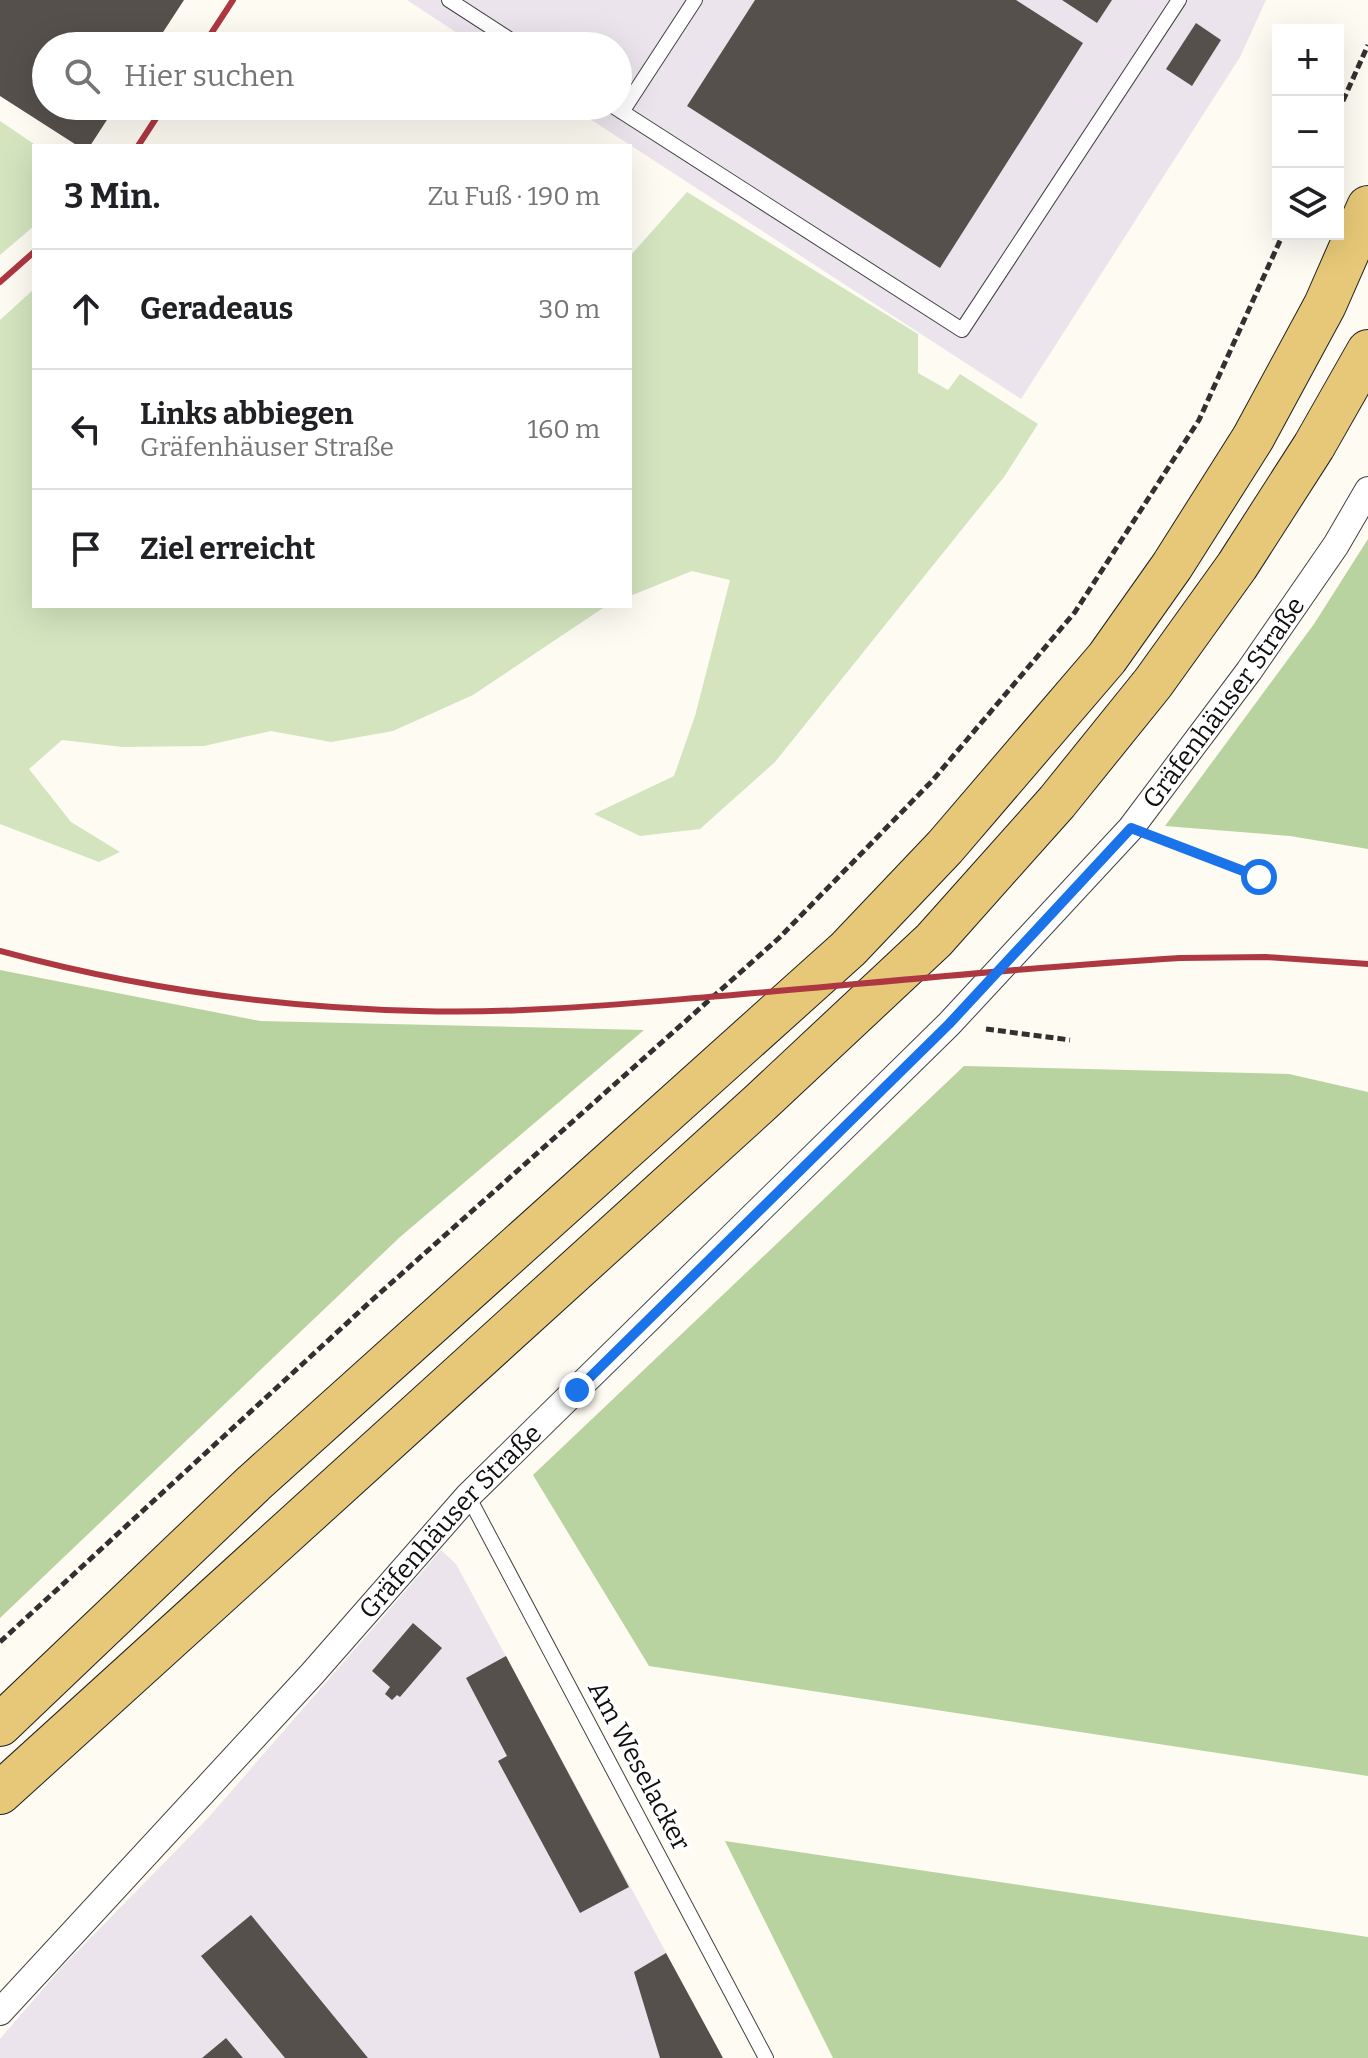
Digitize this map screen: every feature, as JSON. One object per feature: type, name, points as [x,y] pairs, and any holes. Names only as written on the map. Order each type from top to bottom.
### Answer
[{"type":"main road","points":[[0,1725],[254,1483],[848,949],[945,847],[1107,658],[1172,566],[1253,438],[1325,305],[1368,207]]},
{"type":"main road","points":[[0,1793],[761,1102],[934,940],[1057,802],[1161,671],[1289,486],[1368,351]]},
{"type":"street","name":"Gräfenhäuser Straße","points":[[0,2012],[312,1674],[468,1496],[949,1024],[1131,828],[1249,671],[1336,545],[1368,490]]},
{"type":"lane","points":[[449,0],[498,32]]},
{"type":"lane","points":[[632,89],[695,0]]},
{"type":"lane","points":[[632,118],[962,330],[1179,0]]},
{"type":"lane","name":"Am Weselacker","points":[[468,1496],[766,2058]]},
{"type":"path","points":[[1344,99],[1368,45]]},
{"type":"path","points":[[0,1642],[371,1301],[779,938],[932,781],[1075,612],[1174,459],[1199,420],[1280,240]]},
{"type":"path","points":[[1131,828],[1259,877]]},
{"type":"path","points":[[949,1024],[1070,1040]]},
{"type":"shaded area","points":[[407,0],[1266,0],[1240,57],[1021,399],[592,120],[632,120],[632,32],[456,32]]},
{"type":"shaded area","points":[[441,1550],[456,1564],[723,2058],[0,2058],[0,2039],[62,1967],[208,1818]]},
{"type":"green space","points":[[0,121],[34,144],[32,228],[0,255]]},
{"type":"green space","points":[[687,192],[918,334],[918,373],[948,390],[960,374],[1038,424],[1004,477],[775,762],[700,829],[640,836],[594,814],[674,776],[695,716],[730,580],[692,571],[632,595],[632,254]]},
{"type":"green space","points":[[32,291],[32,608],[603,608],[473,695],[393,731],[331,742],[271,731],[204,746],[123,747],[62,740],[29,769],[71,822],[120,852],[99,862],[0,824],[0,320]]},
{"type":"green space","points":[[1368,539],[1368,849],[1290,836],[1165,826],[1314,624]]},
{"type":"green space","points":[[0,970],[260,1021],[644,1030],[400,1237],[0,1618]]},
{"type":"green space","points":[[964,1066],[1289,1074],[1368,1092],[1368,1776],[649,1666],[533,1475]]},
{"type":"green space","points":[[725,1841],[1368,1937],[1368,2058],[833,2058]]},
{"type":"building","points":[[0,0],[184,0],[163,32],[32,32],[32,117],[0,96]]},
{"type":"building","points":[[755,0],[1016,0],[1083,43],[940,268],[687,106]]},
{"type":"building","points":[[1062,0],[1112,0],[1097,23]]},
{"type":"building","points":[[1196,23],[1221,40],[1192,86],[1166,69]]},
{"type":"building","points":[[37,120],[107,120],[91,144],[75,144]]},
{"type":"building","points":[[413,1623],[442,1648],[400,1697],[397,1695],[392,1700],[385,1694],[390,1687],[372,1671]]},
{"type":"building","points":[[506,1656],[629,1887],[580,1913],[498,1761],[507,1756],[466,1678]]},
{"type":"building","points":[[251,1915],[368,2058],[285,2058],[201,1956]]},
{"type":"building","points":[[666,1953],[723,2058],[660,2058],[634,1972]]},
{"type":"building","points":[[226,2038],[243,2058],[202,2058]]},
{"type":"railway","points":[[212,32],[233,0]]},
{"type":"railway","points":[[139,144],[155,120]]},
{"type":"railway","points":[[0,282],[32,254]]},
{"type":"railway","points":[[0,951],[103,976],[208,994],[313,1006],[457,1012],[608,1005],[1180,958],[1266,957],[1368,964]]},
{"type":"route","points":[[577,1390],[949,1024],[1131,828],[1259,877]]}]
